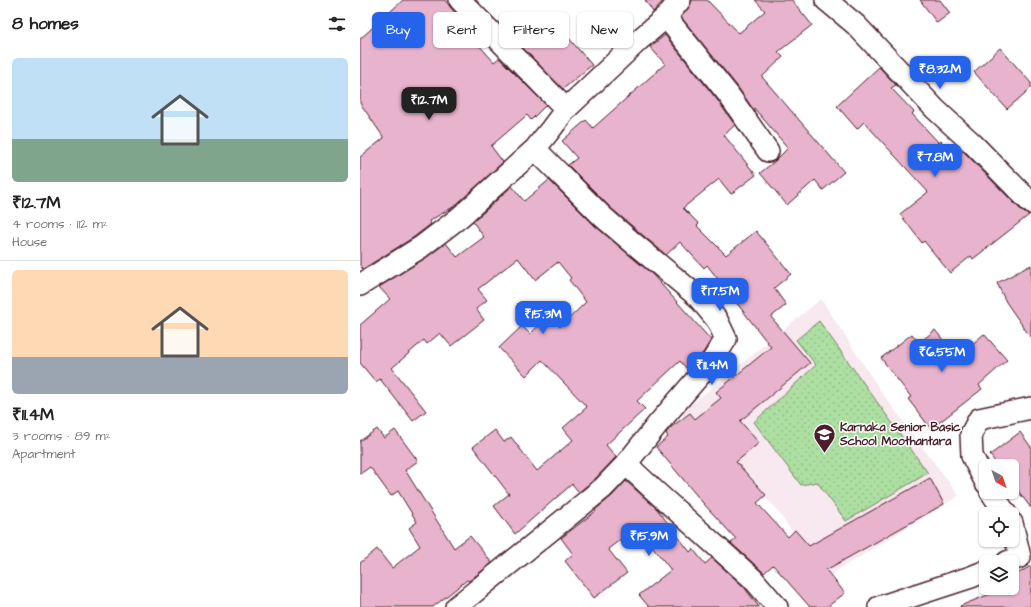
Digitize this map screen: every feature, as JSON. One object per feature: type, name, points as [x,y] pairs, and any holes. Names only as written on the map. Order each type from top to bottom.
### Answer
[{"type":"street","points":[[460,0],[566,109]]},
{"type":"street","points":[[360,284],[421,247],[460,217],[534,149],[566,109],[639,40],[666,17],[680,0]]},
{"type":"street","points":[[826,0],[856,25],[935,109],[973,144],[1031,203]]},
{"type":"street","points":[[666,17],[728,94],[768,151]]},
{"type":"street","points":[[456,607],[602,488],[626,464],[712,361],[726,339],[717,320],[698,297],[615,227],[534,149]]},
{"type":"street","points":[[979,470],[972,456],[971,434],[979,419],[1031,408]]},
{"type":"street","points":[[626,464],[753,579],[778,607]]},
{"type":"street","points":[[1018,547],[1019,557]]},
{"type":"street","points":[[879,607],[905,603],[979,574]]},
{"type":"shaded area","name":"Karnaka Senior Basic School Moothantara","points":[[821,299],[882,393],[959,496],[825,578],[774,506],[681,413]]},
{"type":"green space","points":[[819,321],[928,473],[846,521],[817,482],[801,485],[754,422],[816,365],[796,340]]},
{"type":"building","points":[[403,0],[445,0],[455,12],[433,12],[433,48],[482,48],[494,62],[499,58],[546,105],[531,120],[527,115],[491,146],[503,162],[455,206],[429,221],[431,224],[414,237],[363,269],[360,266],[360,157],[384,138],[360,103],[360,39],[372,28],[372,48],[425,48],[425,12],[390,12]]},
{"type":"building","points":[[645,0],[664,0],[653,12]]},
{"type":"building","points":[[692,0],[707,0],[739,33],[765,11],[755,0],[792,0],[812,25],[778,52],[783,57],[762,77],[844,172],[823,190],[815,180],[787,205],[760,173],[788,148],[754,108],[753,109],[737,86],[681,17],[689,7]]},
{"type":"building","points":[[920,0],[940,0],[950,13],[937,23]]},
{"type":"building","points":[[665,35],[718,101],[735,125],[724,135],[756,175],[731,194],[719,179],[683,208],[699,224],[697,226],[726,255],[756,231],[791,274],[774,288],[786,305],[771,317],[810,363],[740,421],[759,443],[736,462],[766,495],[757,503],[788,537],[795,530],[809,546],[930,478],[944,504],[826,570],[845,593],[827,607],[810,607],[773,565],[764,573],[731,543],[736,539],[703,503],[656,447],[668,437],[666,433],[670,428],[690,413],[695,419],[721,398],[716,392],[771,347],[707,265],[704,268],[680,242],[666,255],[611,208],[568,165],[577,158],[562,141],[586,120],[593,128],[665,64],[650,47]]},
{"type":"building","points":[[569,38],[592,65],[563,89],[523,48],[569,48]]},
{"type":"building","points":[[1000,48],[1031,83],[1031,88],[1007,109],[974,72]]},
{"type":"building","points":[[879,67],[896,85],[891,88],[914,112],[912,114],[939,143],[941,141],[956,158],[963,151],[1022,211],[1029,215],[973,259],[971,256],[950,273],[924,241],[922,243],[900,214],[928,192],[864,122],[857,129],[837,106]]},
{"type":"building","points":[[549,180],[595,226],[652,274],[711,340],[703,353],[686,368],[680,361],[637,401],[645,409],[606,445],[616,457],[595,479],[579,492],[572,484],[515,534],[494,506],[509,494],[473,447],[495,430],[504,442],[511,437],[537,471],[573,440],[563,428],[587,407],[542,360],[526,376],[499,348],[522,326],[530,334],[549,316],[560,327],[586,302],[569,280],[571,278],[558,262],[535,280],[518,258],[478,289],[487,300],[476,309],[484,320],[451,346],[440,333],[427,344],[424,340],[392,368],[426,411],[413,421],[380,379],[376,382],[360,363],[360,325],[390,299],[379,287],[427,257],[446,243],[457,257],[484,237],[473,222],[512,186],[524,201]]},
{"type":"building","points":[[1031,265],[1031,338],[1006,302],[997,283]]},
{"type":"building","points":[[935,330],[957,357],[984,334],[1007,360],[979,385],[982,389],[931,429],[908,399],[911,397],[881,358],[912,334],[919,343]]},
{"type":"building","points":[[377,429],[384,438],[395,430],[418,461],[405,470],[454,548],[470,536],[492,563],[469,581],[467,580],[433,607],[360,607],[360,563],[377,549],[392,568],[420,546],[409,528],[417,522],[398,491],[391,496],[370,467],[360,474],[360,441]]},
{"type":"building","points":[[1020,432],[1031,447],[1031,508],[1019,492],[1019,459],[993,459],[990,455]]},
{"type":"building","points":[[626,481],[657,509],[690,552],[693,549],[705,564],[712,558],[744,587],[759,607],[649,607],[639,595],[671,570],[637,527],[608,549],[627,573],[594,598],[565,561],[573,554],[561,538],[596,511],[595,510],[612,496]]},
{"type":"building","points":[[1031,566],[1031,607],[960,607],[988,595],[1019,595],[1019,573]]},
{"type":"place","name":"Karnaka Senior Basic School Moothantara","points":[[825,454]]}]
